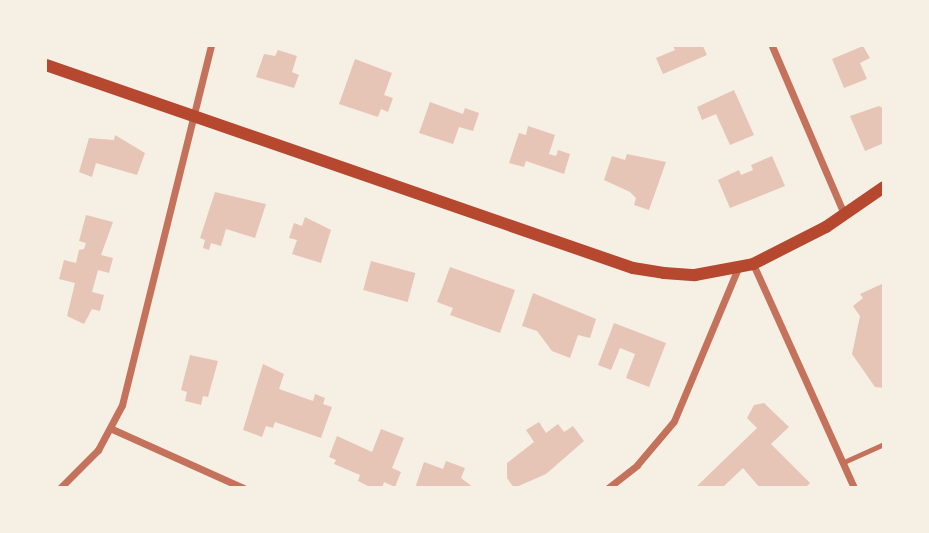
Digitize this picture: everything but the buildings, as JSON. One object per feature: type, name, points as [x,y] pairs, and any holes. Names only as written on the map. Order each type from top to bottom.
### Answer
[{"type":"main road","points":[[46,65],[633,268],[695,275],[753,264],[844,214],[884,187]]},
{"type":"street","points":[[60,488],[112,429],[122,405],[211,46]]},
{"type":"street","points":[[772,46],[844,214]]},
{"type":"street","points":[[753,264],[844,462],[852,487]]},
{"type":"street","points":[[608,488],[637,465],[674,421],[738,268]]},
{"type":"street","points":[[112,429],[243,488]]},
{"type":"lane","points":[[844,462],[884,444]]}]
